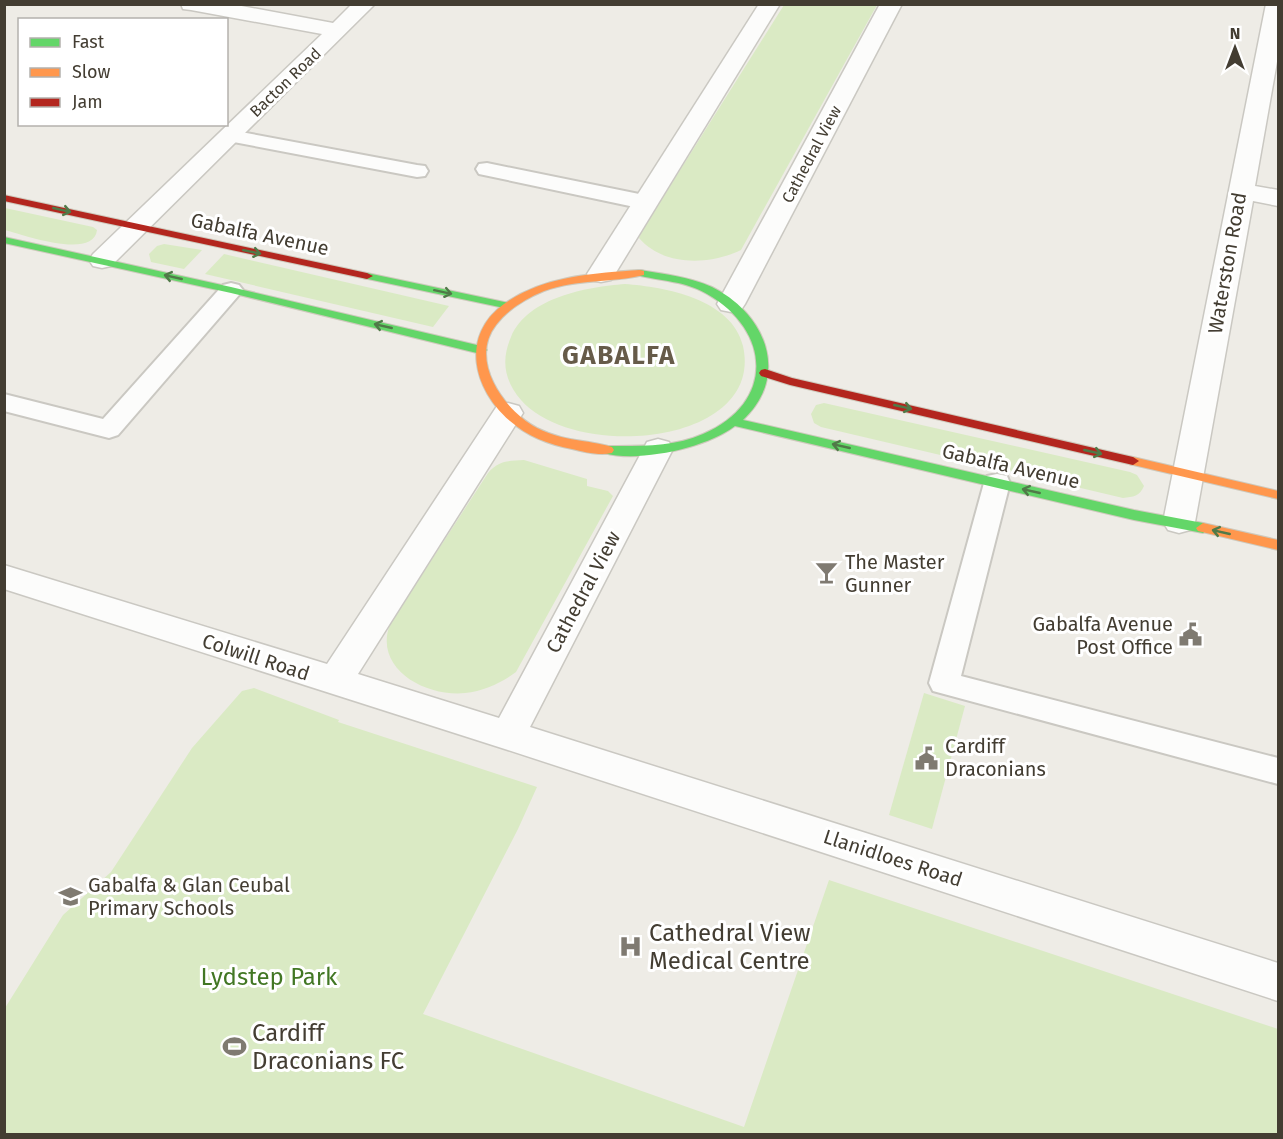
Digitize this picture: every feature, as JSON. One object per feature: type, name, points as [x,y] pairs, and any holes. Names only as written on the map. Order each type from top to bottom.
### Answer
[{"type":"street","points":[[191,4],[338,30]]},
{"type":"street","name":"Bacton Road","points":[[102,260],[365,4]]},
{"type":"street","points":[[601,274],[770,4]]},
{"type":"street","name":"Cathedral View","points":[[731,304],[891,4]]},
{"type":"street","name":"Waterston Road","points":[[1179,522],[1240,191],[1277,7]]},
{"type":"street","points":[[1240,191],[1278,198]]},
{"type":"street","name":"Gabalfa Avenue","points":[[4,198],[509,306]]},
{"type":"street","points":[[4,240],[102,260],[481,350]]},
{"type":"street","points":[[640,273],[676,279],[710,290],[731,304],[748,320],[764,352],[765,373],[762,389],[754,404],[736,422],[711,436],[658,449],[626,451],[585,449],[551,440],[525,427],[508,413],[493,396],[481,368],[481,350],[488,330],[509,306],[535,291],[568,280],[601,274],[640,273]]},
{"type":"street","name":"Gabalfa Avenue","points":[[765,373],[790,381],[1278,495]]},
{"type":"street","points":[[334,682],[508,413]]},
{"type":"street","name":"Gabalfa Avenue","points":[[736,422],[1134,515],[1179,522],[1278,545]]},
{"type":"street","name":"Cathedral View","points":[[508,735],[658,449]]},
{"type":"street","name":"Colwill Road","points":[[4,577],[508,735]]},
{"type":"street","name":"Llanidloes Road","points":[[508,735],[1278,982]]},
{"type":"lane","points":[[230,136],[417,171]]},
{"type":"lane","points":[[487,169],[644,202]]},
{"type":"lane","points":[[4,402],[109,429],[231,290]]},
{"type":"lane","points":[[997,483],[944,683],[1278,771]]},
{"type":"green space","points":[[784,5],[877,5],[741,250],[716,259],[702,260],[674,258],[661,254],[639,238],[641,232]]},
{"type":"green space","points":[[5,208],[93,227],[97,230],[93,239],[84,243],[71,245],[41,240],[5,230]]},
{"type":"green space","points":[[164,244],[202,250],[184,269],[151,262],[149,254],[157,246]]},
{"type":"green space","points":[[224,254],[449,306],[433,327],[205,274]]},
{"type":"green space","points":[[625,284],[659,288],[677,293],[695,299],[726,317],[736,330],[743,346],[742,379],[725,405],[697,423],[660,433],[621,436],[582,432],[547,420],[521,400],[511,385],[505,362],[508,345],[519,323],[545,303],[560,297],[594,288]]},
{"type":"green space","points":[[824,403],[1130,472],[1137,475],[1144,486],[1136,495],[1123,498],[821,427],[814,423],[811,414],[816,405]]},
{"type":"green space","points":[[524,460],[587,479],[587,486],[608,491],[613,496],[516,672],[492,686],[465,693],[450,693],[420,685],[406,677],[396,667],[389,654],[387,640],[390,624],[488,473],[500,463]]},
{"type":"green space","name":"Lydstep Park","points":[[254,688],[339,720],[338,722],[537,787],[518,829],[423,1014],[744,1127],[829,880],[1278,1029],[1278,1134],[5,1134],[5,1008],[63,915],[111,872],[192,748],[242,691]]},
{"type":"green space","points":[[924,693],[965,706],[932,829],[889,815]]},
{"type":"traffic: fast","points":[[4,240],[231,290],[481,350]]},
{"type":"traffic: fast","points":[[608,450],[680,446],[720,431],[741,415],[755,397],[763,378],[764,359],[758,340],[748,322],[732,305],[711,291],[694,284],[640,273]]},
{"type":"traffic: fast","points":[[367,276],[509,306]]},
{"type":"traffic: fast","points":[[736,422],[1134,515],[1203,528]]},
{"type":"traffic: slow","points":[[608,450],[568,444],[549,438],[515,419],[501,406],[491,389],[483,370],[482,345],[492,322],[506,308],[523,297],[560,283],[601,276],[640,273]]},
{"type":"traffic: slow","points":[[1133,461],[1278,495]]},
{"type":"traffic: slow","points":[[1203,528],[1278,545]]},
{"type":"traffic: jam","points":[[4,198],[367,276]]},
{"type":"traffic: jam","points":[[765,373],[790,381],[1133,461]]},
{"type":"place","name":"The Master Gunner","points":[[827,573]]},
{"type":"place","name":"Gabalfa Avenue Post Office","points":[[1191,635]]},
{"type":"place","name":"Cardiff Draconians","points":[[927,758]]},
{"type":"place","name":"Gabalfa & Glan Ceubal Primary Schools","points":[[70,896]]},
{"type":"place","name":"Cathedral View Medical Centre","points":[[631,947]]},
{"type":"place","name":"Cardiff Draconians FC","points":[[234,1047]]},
{"type":"district","name":"GABALFA","points":[[619,355]]}]
